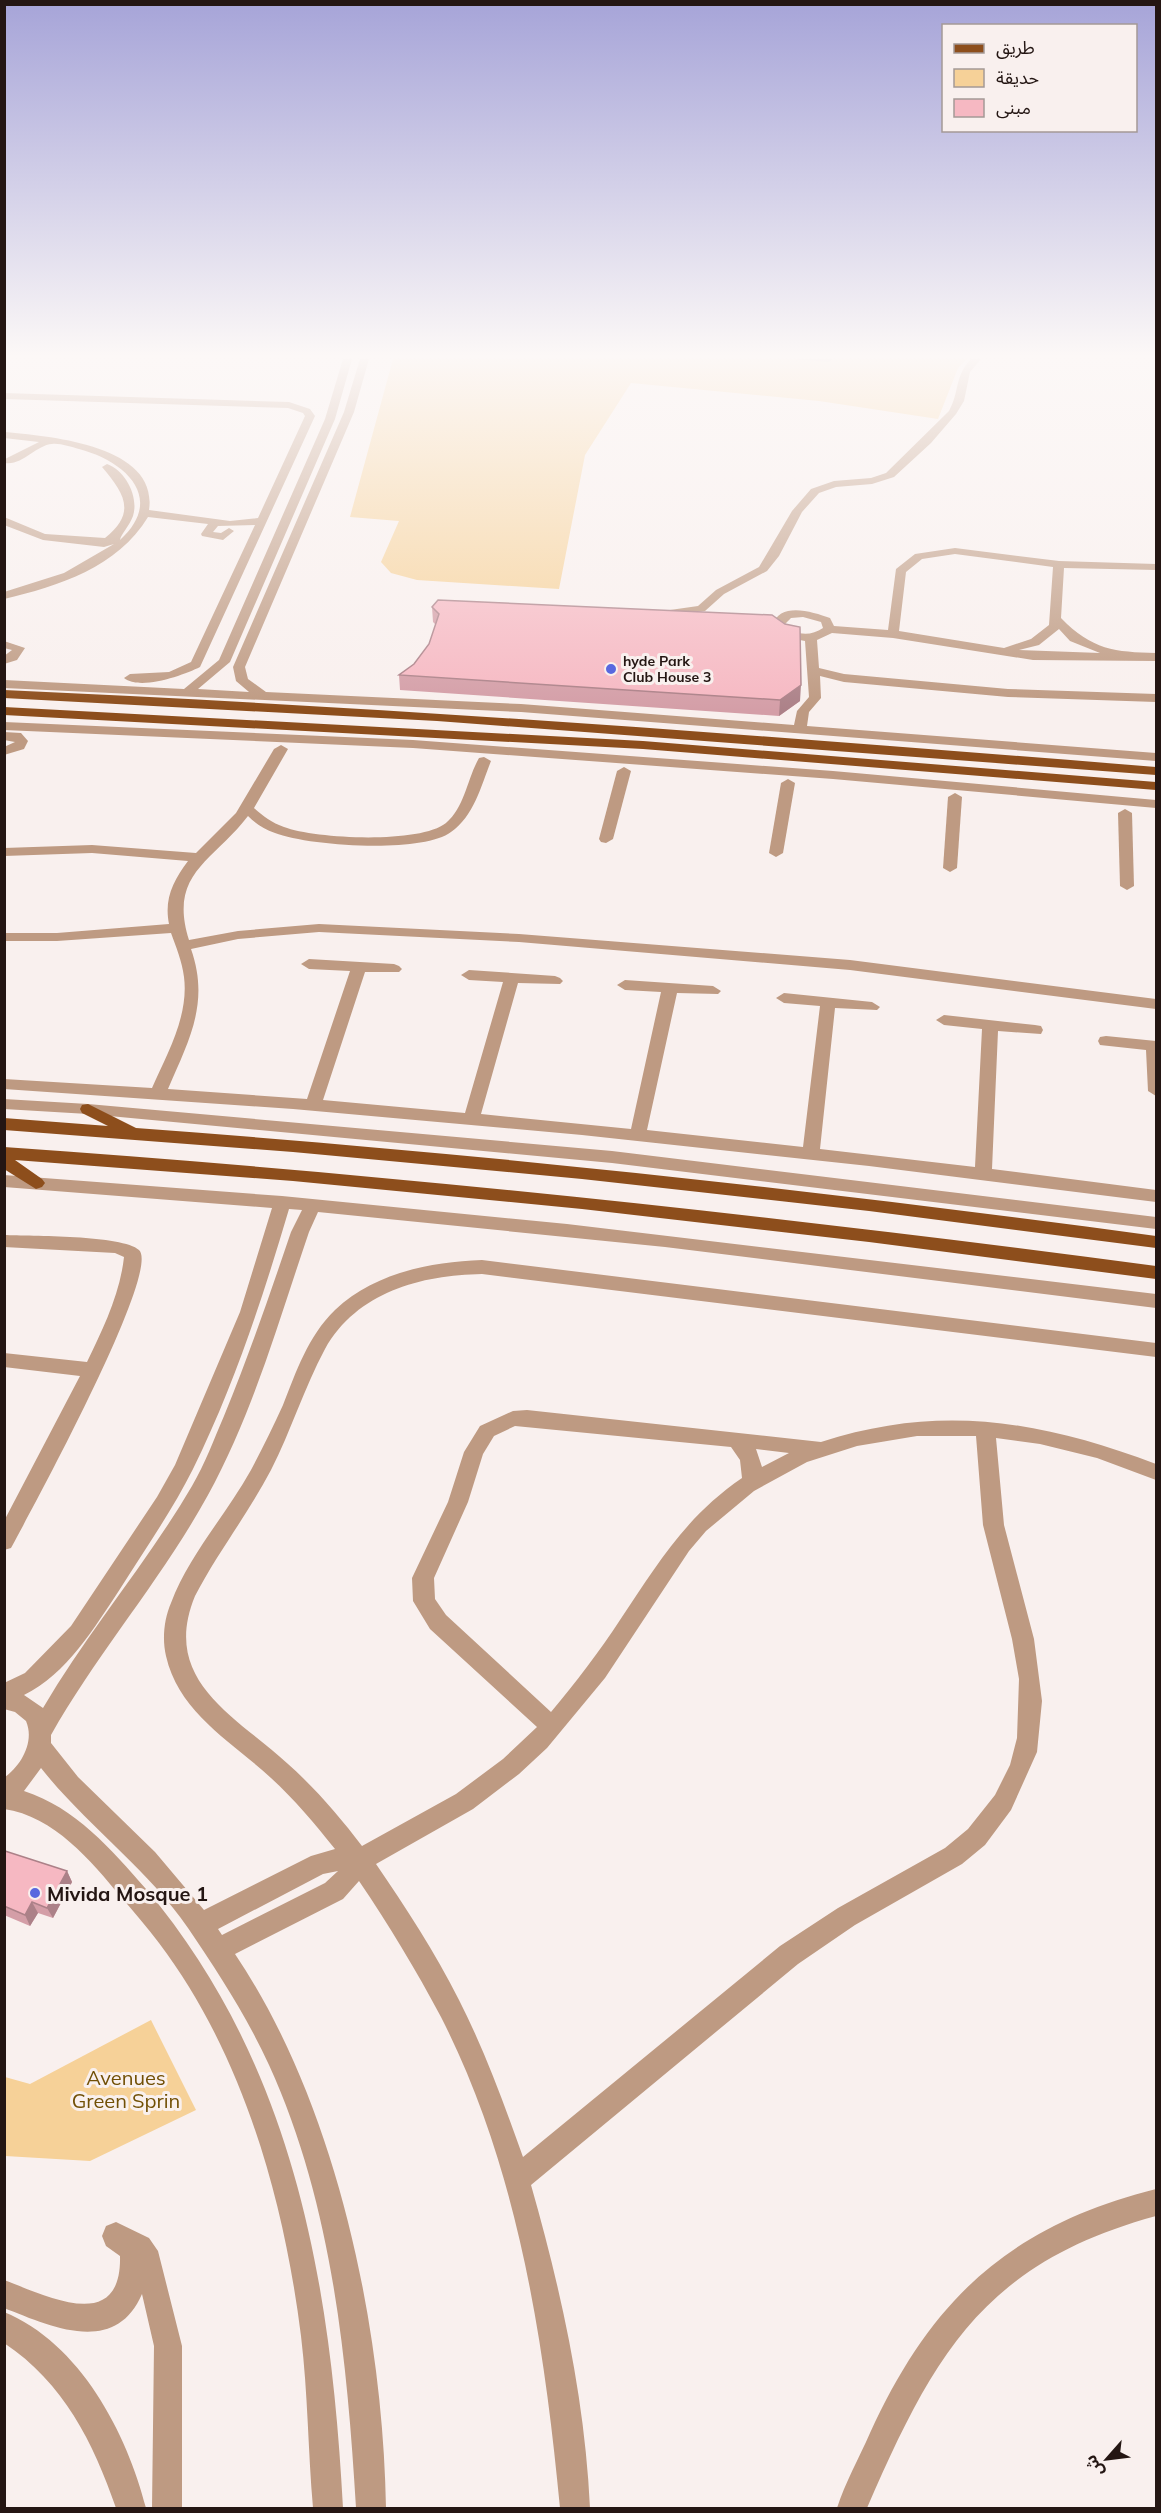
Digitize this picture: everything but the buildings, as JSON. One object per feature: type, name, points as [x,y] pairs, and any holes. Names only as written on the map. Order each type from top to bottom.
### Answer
[{"type":"main road","points":[[11,694],[58,686]]},
{"type":"main road","points":[[11,694],[299,702],[519,714],[1156,771]]},
{"type":"main road","points":[[4,711],[362,735],[643,745],[1156,786]]},
{"type":"main road","points":[[1010,745],[1035,761]]},
{"type":"main road","points":[[919,766],[931,759],[927,752]]},
{"type":"main road","points":[[961,770],[955,760],[962,755]]},
{"type":"main road","points":[[88,1109],[135,1133]]},
{"type":"main road","points":[[4,1124],[135,1133],[589,1173],[954,1214],[1156,1242]]},
{"type":"main road","points":[[4,1153],[318,1175],[482,1191],[950,1244],[1156,1273]]},
{"type":"main road","points":[[4,1160],[36,1183]]},
{"type":"street","points":[[97,556],[126,520],[130,510],[129,490],[118,476]]},
{"type":"street","points":[[6,610],[10,600],[6,593],[62,578],[124,542],[138,526],[144,513],[146,497],[143,487],[135,476]]},
{"type":"street","points":[[4,672],[148,679],[171,676],[189,668],[199,658],[282,476]]},
{"type":"street","points":[[186,693],[224,662],[304,476]]},
{"type":"street","points":[[248,695],[237,682],[233,670],[313,476]]},
{"type":"street","points":[[263,696],[242,681],[239,667],[322,476]]},
{"type":"street","points":[[655,616],[701,609],[720,592],[758,573],[770,560],[801,506],[819,489],[841,483],[872,481],[886,476]]},
{"type":"street","points":[[144,513],[214,523],[206,534],[222,537],[229,528],[262,521]]},
{"type":"street","points":[[4,520],[39,535],[71,541],[124,542]]},
{"type":"street","points":[[229,528],[249,531],[255,537]]},
{"type":"street","points":[[71,541],[97,556]]},
{"type":"street","points":[[893,634],[900,571],[919,556],[942,551],[969,551],[1059,564],[1156,567]]},
{"type":"street","points":[[984,650],[1012,648],[1035,642],[1051,632],[1057,620],[1059,564]]},
{"type":"street","points":[[829,629],[826,620],[813,614],[788,615],[779,622],[778,626],[786,633],[811,637],[820,636],[829,629],[893,634],[984,650],[1058,657],[1156,657]]},
{"type":"street","points":[[1057,620],[1066,632],[1083,643],[1131,658]]},
{"type":"street","points":[[800,729],[803,711],[815,698],[816,671],[811,637]]},
{"type":"street","points":[[4,660],[13,657],[19,648],[5,644]]},
{"type":"street","points":[[816,671],[844,678],[1008,693],[1156,698]]},
{"type":"street","points":[[4,684],[248,695],[299,702]]},
{"type":"street","points":[[519,714],[800,729],[1156,757]]},
{"type":"street","points":[[4,726],[362,735],[1156,804]]},
{"type":"street","points":[[4,736],[484,760],[788,783],[1156,816]]},
{"type":"street","points":[[4,751],[19,746],[20,738]]},
{"type":"street","points":[[158,1093],[189,1014],[192,979],[176,928],[178,891],[199,858],[223,837],[246,808],[280,749]]},
{"type":"street","points":[[246,808],[272,829],[300,837],[423,839],[440,835],[456,823],[484,760]]},
{"type":"street","points":[[606,839],[624,771]]},
{"type":"street","points":[[776,853],[788,783]]},
{"type":"street","points":[[950,868],[955,797]]},
{"type":"street","points":[[1125,813],[1127,886]]},
{"type":"street","points":[[4,852],[92,849],[199,858]]},
{"type":"street","points":[[4,937],[76,936],[176,928]]},
{"type":"street","points":[[182,946],[238,935],[304,929],[435,933],[738,954],[1083,993],[1156,1004]]},
{"type":"street","points":[[309,964],[394,969]]},
{"type":"street","points":[[313,1105],[359,967]]},
{"type":"street","points":[[469,975],[555,981]]},
{"type":"street","points":[[472,1118],[512,978]]},
{"type":"street","points":[[625,985],[713,991]]},
{"type":"street","points":[[638,1134],[670,988]]},
{"type":"street","points":[[1083,993],[1113,988],[1156,995]]},
{"type":"street","points":[[784,999],[873,1007]]},
{"type":"street","points":[[811,1153],[828,1003]]},
{"type":"street","points":[[944,1020],[1035,1030]]},
{"type":"street","points":[[982,1173],[990,1025]]},
{"type":"street","points":[[1106,1041],[1155,1046],[1156,1091]]},
{"type":"street","points":[[4,1084],[313,1105],[638,1134],[982,1173],[1156,1196]]},
{"type":"street","points":[[4,1104],[88,1109],[623,1158],[1010,1203],[1156,1223]]},
{"type":"street","points":[[4,1181],[282,1202],[750,1249],[1156,1301]]},
{"type":"street","points":[[4,1694],[33,1680],[79,1632],[164,1503],[184,1466],[249,1312],[282,1202]]},
{"type":"street","points":[[4,1792],[29,1771],[40,1740],[71,1680],[124,1608],[204,1483],[253,1369],[300,1232],[313,1205]]},
{"type":"street","points":[[4,1241],[118,1247],[133,1254],[135,1263],[132,1277],[92,1370],[4,1542]]},
{"type":"street","points":[[575,2508],[562,2386],[550,2313],[517,2179],[496,2116],[448,2003],[391,1905],[360,1861],[282,1773],[196,1697],[180,1666],[176,1631],[180,1608],[189,1586],[261,1470],[315,1350],[327,1331],[361,1299],[406,1276],[448,1268],[483,1267],[1156,1350]]},
{"type":"street","points":[[4,1360],[92,1370]]},
{"type":"street","points":[[552,1727],[438,1622],[424,1601],[423,1578],[455,1510],[479,1441],[499,1424],[527,1418],[822,1448]]},
{"type":"street","points":[[218,1950],[334,1891],[350,1878],[360,1861],[471,1797],[518,1760],[552,1727],[614,1646],[676,1551],[707,1517],[751,1482],[785,1463],[822,1448],[899,1430],[942,1426],[986,1427],[1035,1433],[1084,1445],[1156,1472]]},
{"type":"street","points":[[517,2179],[768,1970],[849,1916],[927,1875],[959,1853],[987,1826],[1008,1796],[1023,1763],[1030,1728],[1032,1694],[1029,1659],[1022,1626],[1000,1558],[993,1524],[987,1480],[986,1427]]},
{"type":"street","points":[[737,1440],[744,1447],[753,1464],[751,1482]]},
{"type":"street","points":[[4,1699],[26,1707],[36,1719],[40,1740],[65,1782],[156,1870],[200,1925],[243,1987],[271,2038],[295,2095],[335,2220],[360,2360],[371,2508]]},
{"type":"street","points":[[4,1798],[26,1801],[52,1815],[80,1838],[132,1888],[186,1960],[214,2007],[239,2057],[262,2112],[282,2171],[299,2235],[312,2301],[321,2371],[328,2508]]},
{"type":"street","points":[[200,1925],[319,1864],[339,1859],[360,1861]]},
{"type":"street","points":[[852,2508],[914,2378],[952,2323],[996,2279],[1045,2245],[1098,2219],[1156,2203]]},
{"type":"street","points":[[4,2294],[53,2311],[91,2319],[118,2308],[128,2295],[134,2274],[125,2242],[143,2251],[148,2261],[168,2346],[167,2508]]},
{"type":"street","points":[[4,2326],[47,2357],[85,2399],[114,2457],[131,2508]]},
{"type":"green space","points":[[361,476],[581,476],[559,589],[417,580],[391,573],[381,562],[399,521],[350,517]]},
{"type":"green space","name":"Avenues Green Sprin","points":[[151,2020],[196,2110],[90,2161],[5,2156],[5,2077],[30,2084]]},
{"type":"place","name":"hyde Park Club House 3","points":[[611,669]]},
{"type":"place","name":"Mivida Mosque 1","points":[[35,1893]]}]
